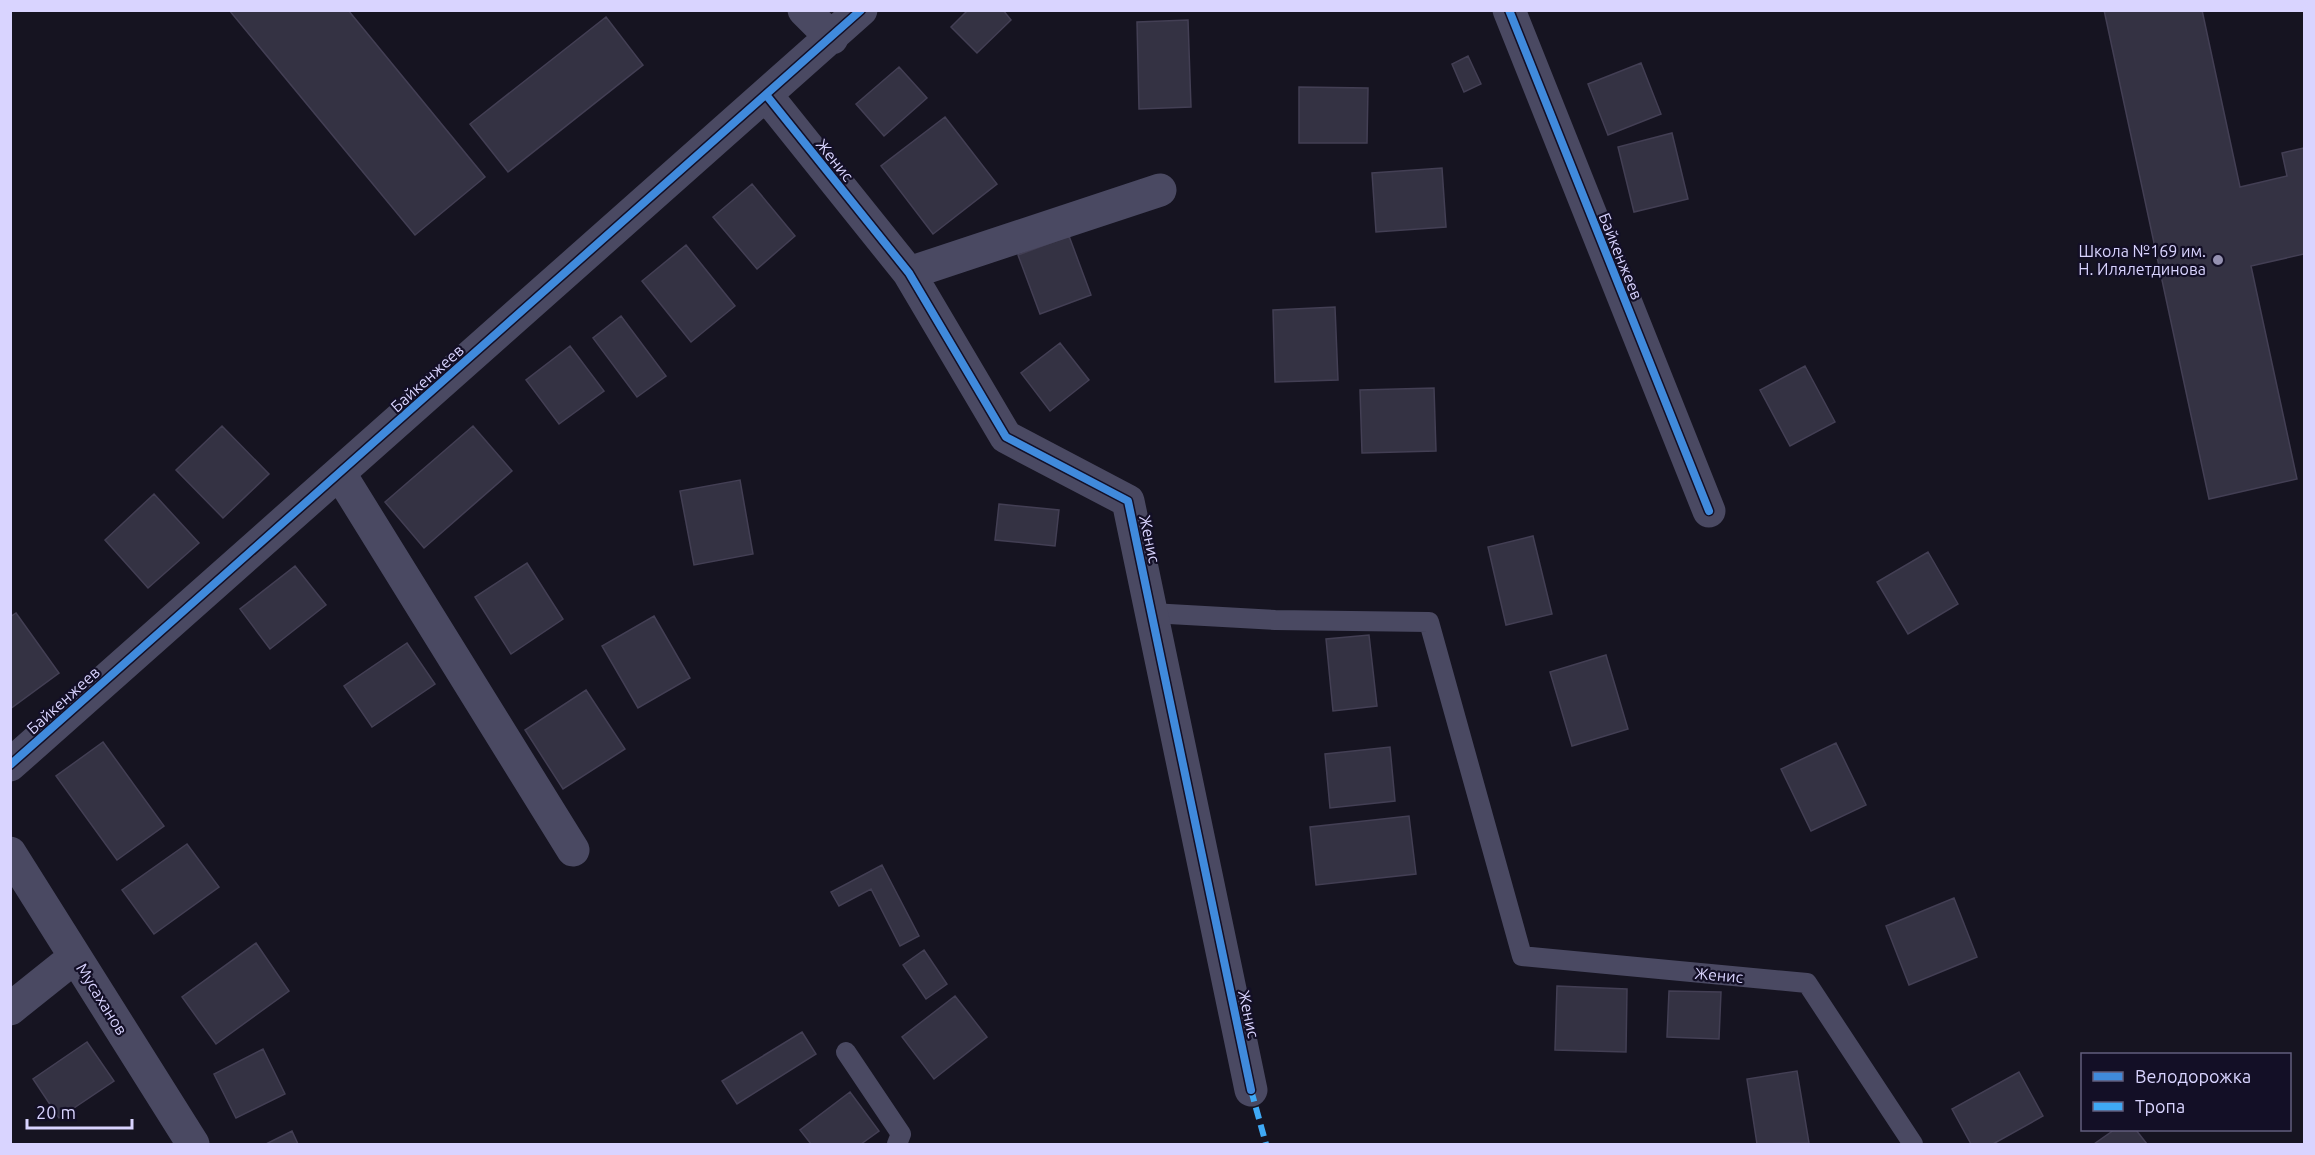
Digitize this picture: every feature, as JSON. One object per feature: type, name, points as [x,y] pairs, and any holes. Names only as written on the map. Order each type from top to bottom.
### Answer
[{"type":"street","points":[[804,10],[832,38]]},
{"type":"street","name":"Байкенжеев","points":[[10,765],[767,96],[861,10]]},
{"type":"street","name":"Байкенжеев","points":[[1509,10],[1708,511]]},
{"type":"street","name":"Женис","points":[[767,96],[909,273],[1006,437],[1128,501],[1251,1090]]},
{"type":"street","points":[[909,273],[1160,190]]},
{"type":"street","points":[[340,474],[573,850]]},
{"type":"street","name":"Мусаханов","points":[[10,853],[193,1144]]},
{"type":"street","points":[[10,1009],[75,957]]},
{"type":"lane","name":"Женис","points":[[1151,613],[1275,620],[1429,622],[1522,957],[1807,983],[1913,1144]]},
{"type":"lane","points":[[846,1052],[901,1134],[897,1144]]},
{"type":"building","points":[[229,10],[348,10],[485,177],[415,235]]},
{"type":"building","points":[[968,10],[1003,10],[1011,20],[977,53],[951,27]]},
{"type":"building","name":"Школа №169 им. Н. Илялетдинова","points":[[2104,10],[2202,10],[2240,187],[2287,176],[2282,153],[2304,148],[2304,254],[2251,266],[2297,479],[2209,499]]},
{"type":"building","points":[[606,17],[643,65],[508,172],[470,124]]},
{"type":"building","points":[[1188,20],[1191,107],[1139,109],[1137,22]]},
{"type":"building","points":[[1468,56],[1481,84],[1464,92],[1452,64]]},
{"type":"building","points":[[1641,63],[1661,114],[1608,135],[1588,84]]},
{"type":"building","points":[[899,67],[927,98],[884,136],[856,104]]},
{"type":"building","points":[[1299,87],[1368,88],[1367,143],[1299,143]]},
{"type":"building","points":[[945,117],[997,184],[933,234],[881,166]]},
{"type":"building","points":[[1672,133],[1688,199],[1634,212],[1618,147]]},
{"type":"building","points":[[1442,168],[1446,227],[1376,232],[1372,173]]},
{"type":"building","points":[[752,184],[795,236],[757,269],[713,217]]},
{"type":"building","points":[[1069,236],[1091,295],[1040,314],[1018,255]]},
{"type":"building","points":[[686,245],[735,306],[691,342],[642,281]]},
{"type":"building","points":[[1335,307],[1338,380],[1275,382],[1273,310]]},
{"type":"building","points":[[621,316],[666,376],[637,397],[593,338]]},
{"type":"building","points":[[1060,343],[1089,380],[1050,411],[1021,373]]},
{"type":"building","points":[[570,346],[604,391],[559,424],[526,380]]},
{"type":"building","points":[[1805,366],[1835,422],[1790,446],[1760,390]]},
{"type":"building","points":[[1434,388],[1436,451],[1362,453],[1360,390]]},
{"type":"building","points":[[222,426],[269,474],[223,518],[176,470]]},
{"type":"building","points":[[473,426],[512,471],[424,548],[385,502]]},
{"type":"building","points":[[740,480],[753,554],[694,565],[680,491]]},
{"type":"building","points":[[154,494],[199,543],[148,588],[105,540]]},
{"type":"building","points":[[999,504],[1059,510],[1055,546],[995,540]]},
{"type":"building","points":[[1533,536],[1552,614],[1506,625],[1488,547]]},
{"type":"building","points":[[1928,552],[1958,604],[1908,634],[1877,582]]},
{"type":"building","points":[[527,563],[563,619],[511,654],[475,597]]},
{"type":"building","points":[[295,566],[326,605],[270,649],[240,609]]},
{"type":"building","points":[[16,613],[59,673],[10,709],[10,617]]},
{"type":"building","points":[[654,616],[690,678],[638,708],[602,646]]},
{"type":"building","points":[[1369,635],[1377,706],[1333,711],[1326,639]]},
{"type":"building","points":[[407,643],[435,684],[372,727],[344,686]]},
{"type":"building","points":[[1606,655],[1628,729],[1572,746],[1550,672]]},
{"type":"building","points":[[586,690],[625,749],[563,789],[525,730]]},
{"type":"building","points":[[103,742],[164,826],[117,860],[56,776]]},
{"type":"building","points":[[1836,743],[1866,805],[1811,831],[1781,769]]},
{"type":"building","points":[[1390,747],[1395,801],[1330,808],[1325,754]]},
{"type":"building","points":[[1409,816],[1416,874],[1316,885],[1310,827]]},
{"type":"building","points":[[187,844],[219,887],[154,934],[122,890]]},
{"type":"building","points":[[882,865],[919,936],[900,946],[871,889],[839,906],[831,892]]},
{"type":"building","points":[[1954,898],[1977,957],[1909,985],[1886,926]]},
{"type":"building","points":[[256,943],[289,991],[216,1044],[182,997]]},
{"type":"building","points":[[924,950],[947,984],[926,999],[903,965]]},
{"type":"building","points":[[1557,986],[1627,989],[1626,1052],[1555,1050]]},
{"type":"building","points":[[1669,991],[1721,992],[1719,1039],[1667,1037]]},
{"type":"building","points":[[955,996],[987,1037],[934,1079],[902,1037]]},
{"type":"building","points":[[802,1032],[816,1054],[737,1104],[722,1081]]},
{"type":"building","points":[[87,1042],[114,1081],[59,1118],[33,1079]]},
{"type":"building","points":[[263,1049],[285,1094],[236,1118],[214,1074]]},
{"type":"building","points":[[1797,1071],[1809,1143],[1757,1144],[1747,1079]]},
{"type":"building","points":[[2019,1072],[2043,1116],[1993,1144],[1971,1144],[1952,1109]]},
{"type":"building","points":[[850,1092],[879,1131],[861,1144],[811,1144],[800,1130]]},
{"type":"building","points":[[292,1131],[298,1144],[266,1144]]},
{"type":"building","points":[[2113,1131],[2137,1131],[2147,1144],[2094,1144]]},
{"type":"marked path","points":[[1251,1090],[1266,1144]]},
{"type":"cycle path","points":[[10,765],[861,10]]},
{"type":"cycle path","points":[[1509,10],[1709,511]]},
{"type":"cycle path","points":[[767,96],[909,273],[1006,437],[1128,501],[1251,1090]]},
{"type":"place","name":"Школа №169 им. Н. Илялетдинова","points":[[2218,260]]}]
